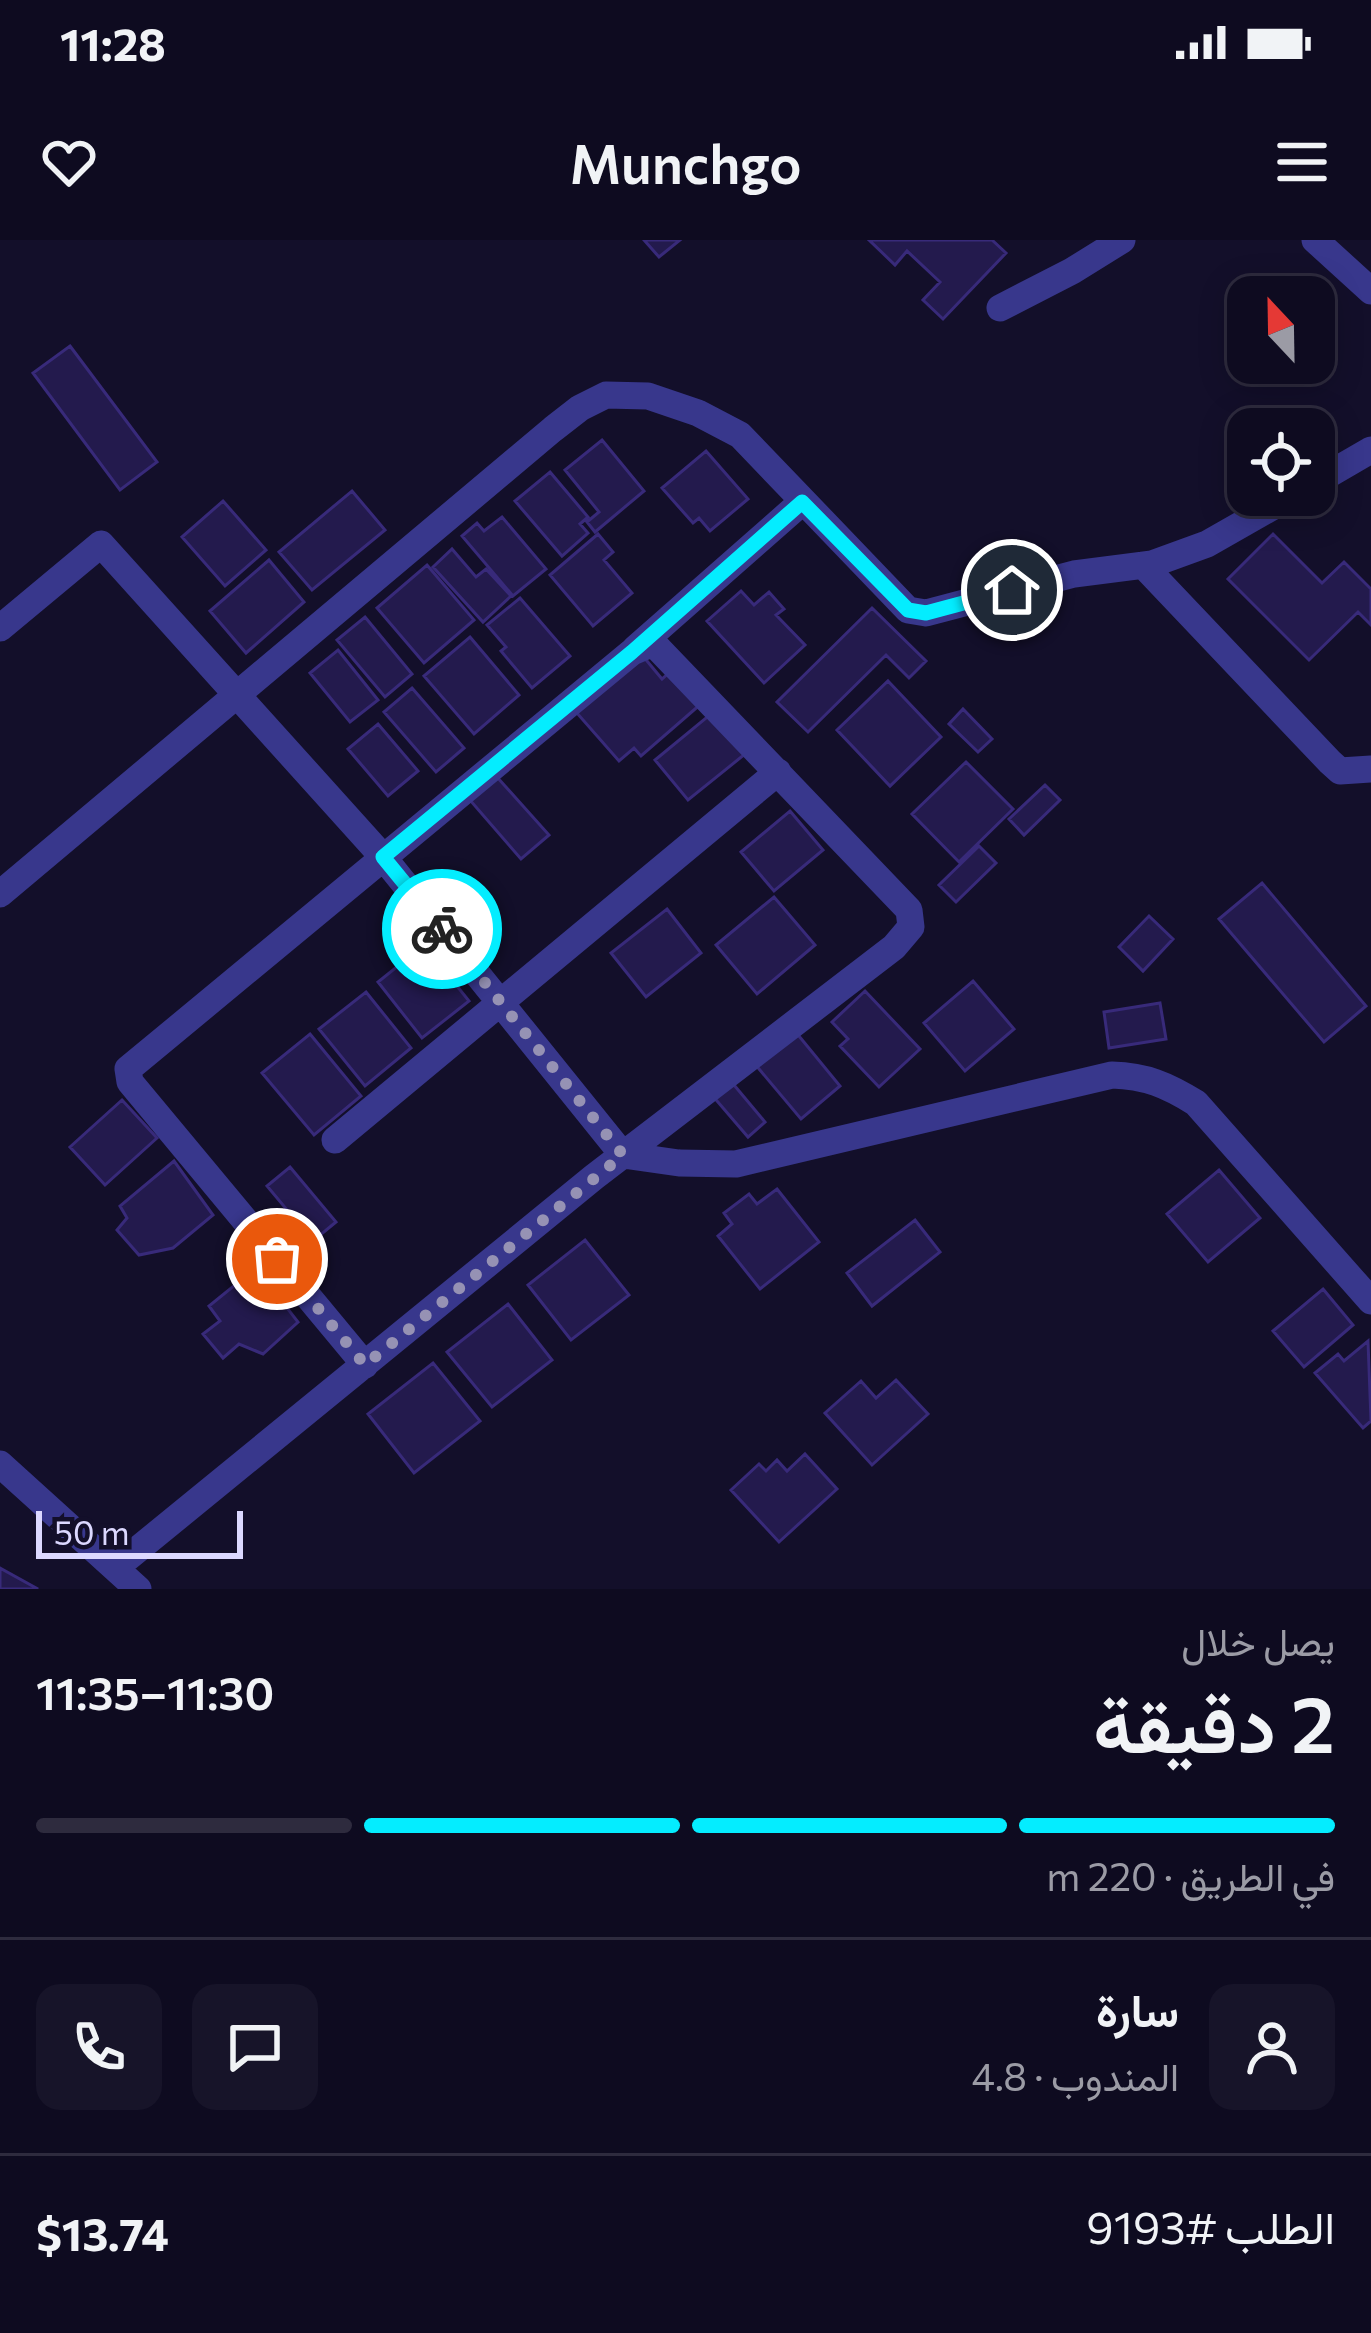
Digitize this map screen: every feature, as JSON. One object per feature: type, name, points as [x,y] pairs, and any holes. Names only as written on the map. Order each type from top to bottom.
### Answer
[{"type":"street","points":[[1000,308],[1122,240]]},
{"type":"street","points":[[1315,240],[1371,291]]},
{"type":"street","points":[[0,894],[553,429],[606,395],[648,396],[698,412],[740,435],[908,610],[926,613],[1074,574],[1143,565],[1207,544],[1256,516]]},
{"type":"street","points":[[1335,471],[1371,450]]},
{"type":"street","points":[[365,1365],[127,1076],[128,1069],[632,652],[802,502]]},
{"type":"street","points":[[0,628],[101,544],[383,857],[623,1155],[736,1164],[1095,1079],[1140,1076],[1163,1083],[1196,1103],[1371,1301]]},
{"type":"street","points":[[1143,565],[1340,771],[1371,769]]},
{"type":"street","points":[[115,1568],[623,1155],[895,947],[911,928],[909,910],[661,647],[653,643],[632,652]]},
{"type":"street","points":[[335,1140],[778,772]]},
{"type":"street","points":[[0,1464],[138,1589]]},
{"type":"building","points":[[644,240],[680,240],[659,257]]},
{"type":"building","points":[[869,240],[992,240],[1006,253],[943,319],[923,300],[940,282],[907,251],[895,265]]},
{"type":"building","points":[[70,346],[157,462],[120,490],[33,373]]},
{"type":"building","points":[[602,440],[644,491],[595,532],[587,522],[599,512],[565,470]]},
{"type":"building","points":[[706,451],[748,499],[710,531],[699,518],[693,523],[662,488]]},
{"type":"building","points":[[550,472],[588,517],[580,524],[588,533],[562,556],[515,501]]},
{"type":"building","points":[[352,491],[385,530],[312,590],[279,552]]},
{"type":"building","points":[[223,501],[266,550],[225,586],[182,537]]},
{"type":"building","points":[[502,517],[546,569],[513,596],[462,536],[477,523],[484,531]]},
{"type":"building","points":[[598,534],[613,552],[604,560],[632,593],[593,626],[550,575]]},
{"type":"building","points":[[1273,534],[1322,583],[1344,562],[1371,589],[1371,625],[1358,612],[1309,660],[1228,579]]},
{"type":"building","points":[[452,549],[476,577],[486,569],[511,596],[483,622],[433,567]]},
{"type":"building","points":[[269,560],[304,602],[246,653],[210,611]]},
{"type":"building","points":[[427,565],[474,620],[424,663],[377,608]]},
{"type":"building","points":[[741,591],[754,605],[769,592],[784,609],[776,615],[805,645],[764,683],[707,621]]},
{"type":"building","points":[[520,598],[570,656],[532,688],[501,651],[506,647],[487,625]]},
{"type":"building","points":[[872,608],[926,661],[909,678],[886,655],[808,732],[777,702]]},
{"type":"building","points":[[365,617],[412,674],[385,697],[337,640]]},
{"type":"building","points":[[470,637],[519,695],[474,734],[424,676]]},
{"type":"building","points":[[338,650],[378,700],[350,722],[310,673]]},
{"type":"building","points":[[642,655],[662,679],[673,669],[702,703],[641,756],[634,748],[619,761],[576,712]]},
{"type":"building","points":[[888,681],[941,737],[890,786],[837,730]]},
{"type":"building","points":[[412,688],[464,748],[436,772],[384,712]]},
{"type":"building","points":[[963,709],[992,739],[978,752],[949,724]]},
{"type":"building","points":[[712,713],[745,754],[688,800],[655,760]]},
{"type":"building","points":[[378,724],[418,771],[388,796],[348,749]]},
{"type":"building","points":[[966,762],[1013,809],[959,862],[912,814]]},
{"type":"building","points":[[496,776],[549,835],[521,859],[469,799]]},
{"type":"building","points":[[1045,785],[1060,800],[1024,835],[1009,819]]},
{"type":"building","points":[[790,811],[823,850],[774,891],[741,852]]},
{"type":"building","points":[[979,846],[996,863],[956,902],[939,885]]},
{"type":"building","points":[[1262,883],[1366,1006],[1324,1042],[1219,919]]},
{"type":"building","points":[[774,897],[815,945],[757,994],[716,945]]},
{"type":"building","points":[[667,909],[701,953],[646,997],[611,953]]},
{"type":"building","points":[[1149,916],[1173,939],[1143,971],[1119,947]]},
{"type":"building","points":[[424,945],[469,1001],[422,1038],[378,982]]},
{"type":"building","points":[[973,981],[1014,1029],[965,1071],[924,1023]]},
{"type":"building","points":[[865,991],[920,1049],[879,1087],[840,1046],[848,1039],[832,1022]]},
{"type":"building","points":[[366,992],[411,1048],[365,1086],[319,1029]]},
{"type":"building","points":[[1160,1003],[1166,1039],[1109,1048],[1104,1012]]},
{"type":"building","points":[[794,1030],[840,1086],[801,1119],[754,1063]]},
{"type":"building","points":[[310,1034],[361,1096],[314,1135],[262,1073]]},
{"type":"building","points":[[729,1079],[765,1122],[748,1137],[711,1094]]},
{"type":"building","points":[[122,1100],[157,1138],[105,1185],[70,1147]]},
{"type":"building","points":[[174,1161],[213,1215],[173,1248],[139,1255],[117,1230],[127,1218],[120,1206]]},
{"type":"building","points":[[290,1167],[336,1222],[313,1241],[267,1186]]},
{"type":"building","points":[[1219,1170],[1260,1218],[1208,1262],[1167,1214]]},
{"type":"building","points":[[777,1189],[819,1242],[760,1289],[718,1236],[732,1224],[724,1213],[749,1194],[757,1204]]},
{"type":"building","points":[[915,1220],[940,1252],[872,1306],[847,1273]]},
{"type":"building","points":[[585,1240],[629,1295],[571,1340],[528,1285]]},
{"type":"building","points":[[256,1268],[298,1322],[263,1354],[239,1344],[223,1358],[203,1334],[220,1321],[209,1306]]},
{"type":"building","points":[[1323,1289],[1353,1325],[1304,1367],[1273,1331]]},
{"type":"building","points":[[508,1304],[552,1360],[492,1407],[447,1352]]},
{"type":"building","points":[[1368,1341],[1371,1421],[1363,1428],[1315,1373],[1338,1354],[1344,1361]]},
{"type":"building","points":[[433,1363],[480,1421],[414,1473],[368,1414]]},
{"type":"building","points":[[896,1380],[928,1414],[872,1465],[825,1413],[861,1381],[876,1398]]},
{"type":"building","points":[[805,1454],[837,1489],[779,1542],[731,1490],[759,1464],[766,1471],[777,1460],[787,1471]]},
{"type":"building","points":[[0,1568],[38,1589],[0,1589]]},
{"type":"way so far","points":[[277,1259],[365,1365],[623,1155],[442,929]]},
{"type":"route","points":[[442,929],[383,857],[632,652],[802,502],[908,610],[926,613],[1012,590]]}]
